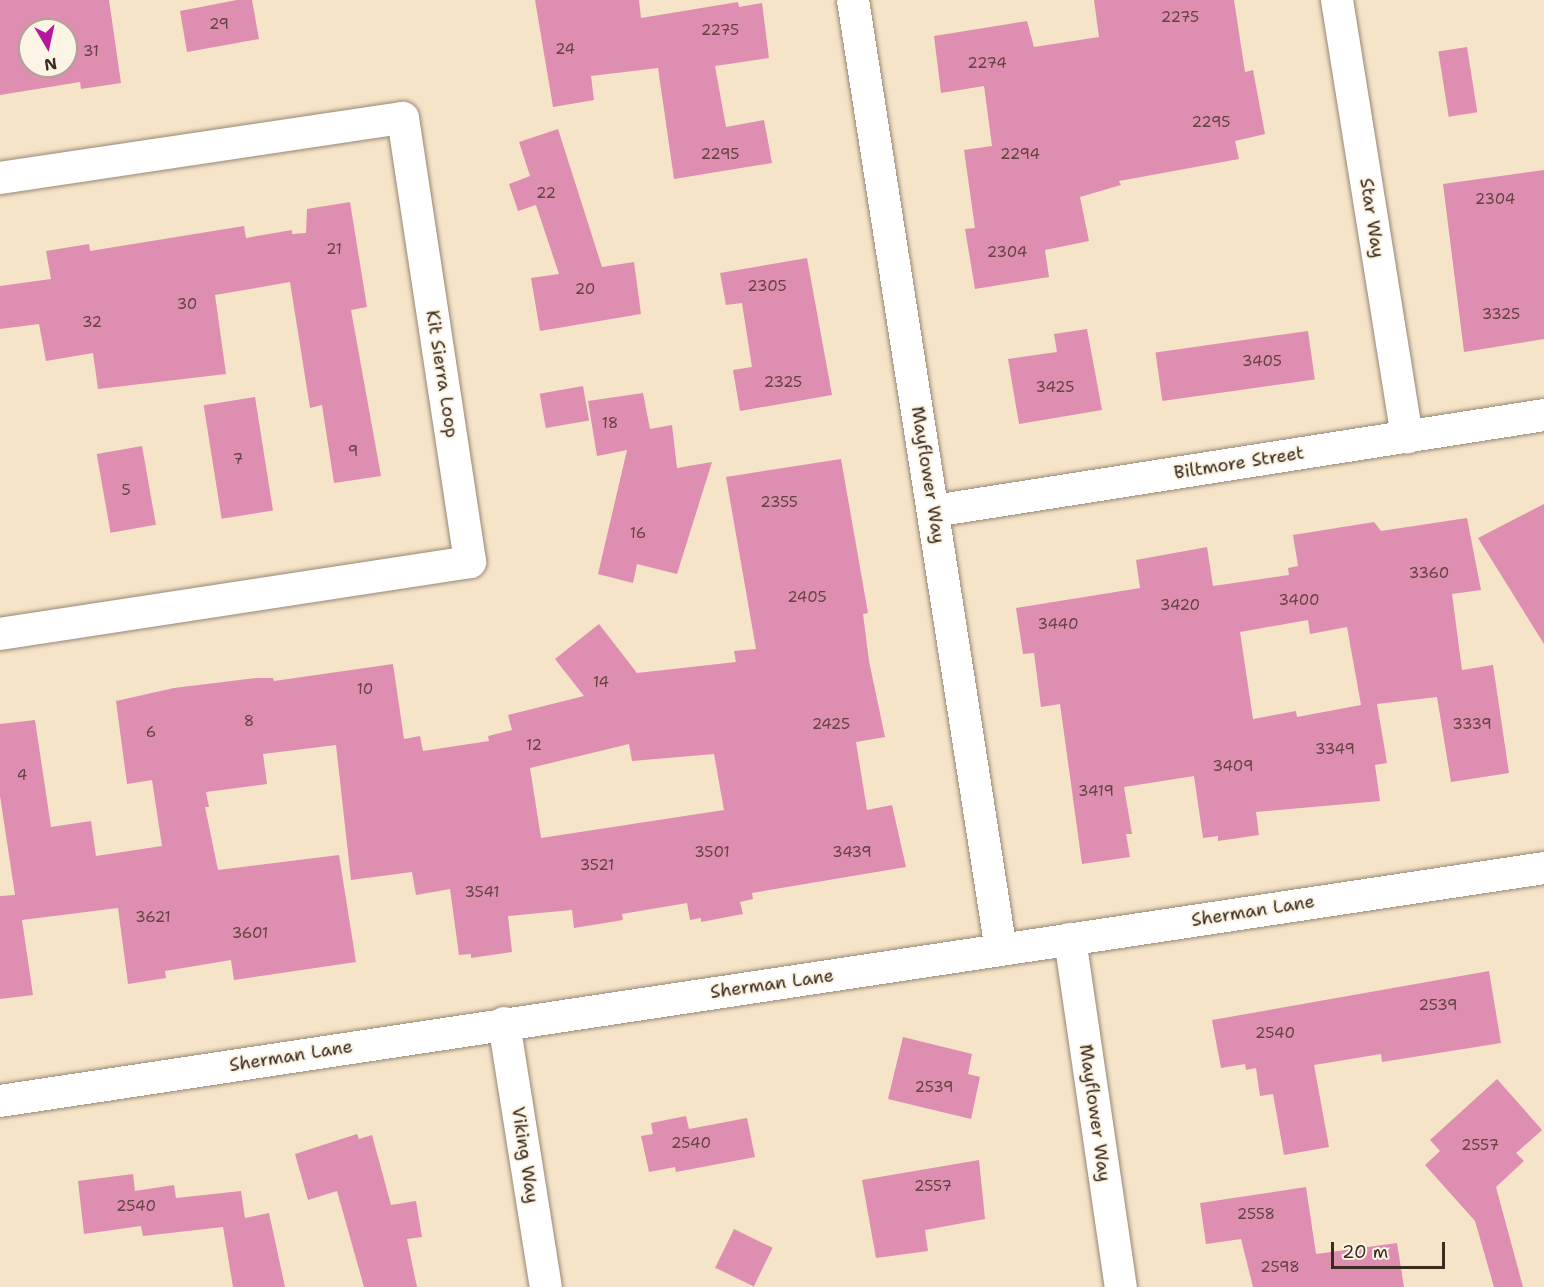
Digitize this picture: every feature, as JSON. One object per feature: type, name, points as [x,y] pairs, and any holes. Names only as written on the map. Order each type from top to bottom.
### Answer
[{"type":"street","name":"Mayflower Way","points":[[853,0],[1001,950]]},
{"type":"street","name":"Star Way","points":[[1337,0],[1407,436]]},
{"type":"street","name":"Kit Sierra Loop","points":[[0,178],[403,118],[470,562],[0,634]]},
{"type":"street","name":"Biltmore Street","points":[[934,511],[1544,415]]},
{"type":"street","name":"Sherman Lane","points":[[0,1101],[504,1023],[1544,868]]},
{"type":"street","name":"Mayflower Way","points":[[1070,939],[1121,1287]]},
{"type":"street","name":"Viking Way","points":[[504,1023],[546,1287]]},
{"type":"building","points":[[0,0],[109,0],[121,83],[81,89],[80,82],[0,95]]},
{"type":"building","points":[[237,0],[252,0],[259,39],[187,52],[180,11]]},
{"type":"building","points":[[535,0],[639,0],[641,18],[738,2],[739,7],[762,3],[769,58],[715,66],[726,127],[764,120],[772,163],[674,179],[658,68],[591,76],[594,100],[553,107]]},
{"type":"building","points":[[1094,0],[1234,0],[1245,72],[1253,70],[1265,134],[1235,141],[1239,159],[1119,181],[1121,185],[1080,197],[1089,241],[1045,250],[1049,277],[975,289],[965,229],[975,228],[964,150],[992,146],[984,86],[941,93],[934,36],[1027,21],[1034,47],[1099,37]]},
{"type":"building","points":[[1467,47],[1477,112],[1449,117],[1438,52]]},
{"type":"building","points":[[558,129],[602,267],[634,262],[641,314],[540,331],[531,278],[559,274],[536,205],[518,211],[509,184],[530,176],[519,142]]},
{"type":"building","points":[[1544,170],[1544,339],[1464,352],[1443,184]]},
{"type":"building","points":[[350,202],[367,307],[351,310],[381,476],[334,483],[322,405],[310,408],[290,282],[215,295],[226,374],[98,389],[93,353],[46,361],[39,324],[0,329],[0,286],[51,279],[46,251],[89,244],[90,251],[244,226],[246,238],[292,230],[292,234],[306,233],[307,209]]},
{"type":"building","points":[[807,258],[832,395],[740,411],[733,370],[752,367],[742,303],[726,305],[720,273]]},
{"type":"building","points":[[1087,329],[1102,410],[1019,424],[1008,359],[1057,352],[1054,334]]},
{"type":"building","points":[[1308,331],[1315,380],[1162,401],[1155,352]]},
{"type":"building","points":[[583,386],[589,420],[546,428],[540,394]]},
{"type":"building","points":[[643,393],[650,429],[672,425],[677,468],[712,462],[677,574],[637,564],[633,583],[598,574],[627,450],[597,456],[588,401]]},
{"type":"building","points":[[255,397],[273,511],[222,519],[204,405]]},
{"type":"building","points":[[142,446],[156,525],[111,533],[97,454]]},
{"type":"building","points":[[841,459],[868,613],[863,614],[869,661],[885,737],[856,742],[867,810],[892,805],[906,867],[752,893],[753,899],[740,902],[743,914],[701,922],[701,918],[690,920],[687,903],[622,914],[623,920],[574,928],[572,910],[508,916],[512,952],[471,958],[471,954],[459,955],[450,889],[416,895],[412,872],[351,880],[336,745],[263,754],[267,784],[206,792],[209,807],[205,807],[218,870],[339,855],[356,962],[234,980],[231,960],[165,971],[166,978],[128,984],[118,908],[22,920],[33,995],[0,999],[0,896],[15,895],[0,796],[0,724],[35,720],[51,827],[91,821],[96,856],[162,846],[152,780],[127,784],[116,701],[174,688],[257,678],[273,678],[274,681],[393,664],[404,739],[420,736],[423,751],[489,741],[488,736],[512,730],[508,715],[584,696],[555,659],[599,624],[637,673],[736,662],[734,651],[756,649],[726,477]],"holes":[[[629,744],[632,761],[714,754],[724,810],[541,838],[530,768]]]},
{"type":"building","points":[[1544,504],[1544,644],[1478,538]]},
{"type":"building","points":[[1467,518],[1481,590],[1452,594],[1462,670],[1493,665],[1509,773],[1451,782],[1437,697],[1377,704],[1387,763],[1375,765],[1380,801],[1256,812],[1259,835],[1218,841],[1218,836],[1203,838],[1194,776],[1124,787],[1132,834],[1126,834],[1130,857],[1082,864],[1060,704],[1041,707],[1034,653],[1023,654],[1016,608],[1140,588],[1136,560],[1207,547],[1213,586],[1289,575],[1288,568],[1298,566],[1293,535],[1374,522],[1381,531]],"holes":[[[1308,620],[1310,634],[1347,627],[1361,705],[1297,717],[1296,711],[1253,719],[1240,632]]]},
{"type":"building","points":[[1489,971],[1501,1043],[1382,1062],[1381,1054],[1314,1065],[1329,1147],[1284,1155],[1273,1094],[1260,1096],[1256,1068],[1246,1070],[1245,1064],[1221,1068],[1212,1020]]},
{"type":"building","points":[[903,1037],[972,1054],[968,1074],[980,1077],[971,1119],[888,1099]]},
{"type":"building","points":[[1497,1079],[1542,1130],[1516,1153],[1524,1161],[1496,1187],[1523,1287],[1494,1287],[1475,1221],[1425,1165],[1440,1151],[1430,1140]]},
{"type":"building","points":[[686,1116],[689,1129],[747,1118],[755,1157],[676,1172],[675,1167],[649,1172],[641,1136],[653,1134],[651,1123]]},
{"type":"building","points":[[357,1134],[359,1139],[372,1135],[391,1205],[416,1201],[422,1237],[407,1239],[417,1287],[364,1287],[337,1191],[308,1200],[295,1154]]},
{"type":"building","points":[[979,1160],[985,1219],[925,1230],[928,1251],[876,1258],[862,1180]]},
{"type":"building","points":[[133,1174],[135,1191],[174,1185],[176,1198],[241,1191],[245,1218],[269,1213],[285,1287],[233,1287],[223,1227],[143,1236],[141,1226],[84,1234],[78,1181]]},
{"type":"building","points":[[1306,1187],[1316,1254],[1397,1243],[1404,1287],[1253,1287],[1241,1239],[1206,1244],[1200,1203]]},
{"type":"building","points":[[734,1229],[773,1248],[754,1286],[715,1268]]}]
